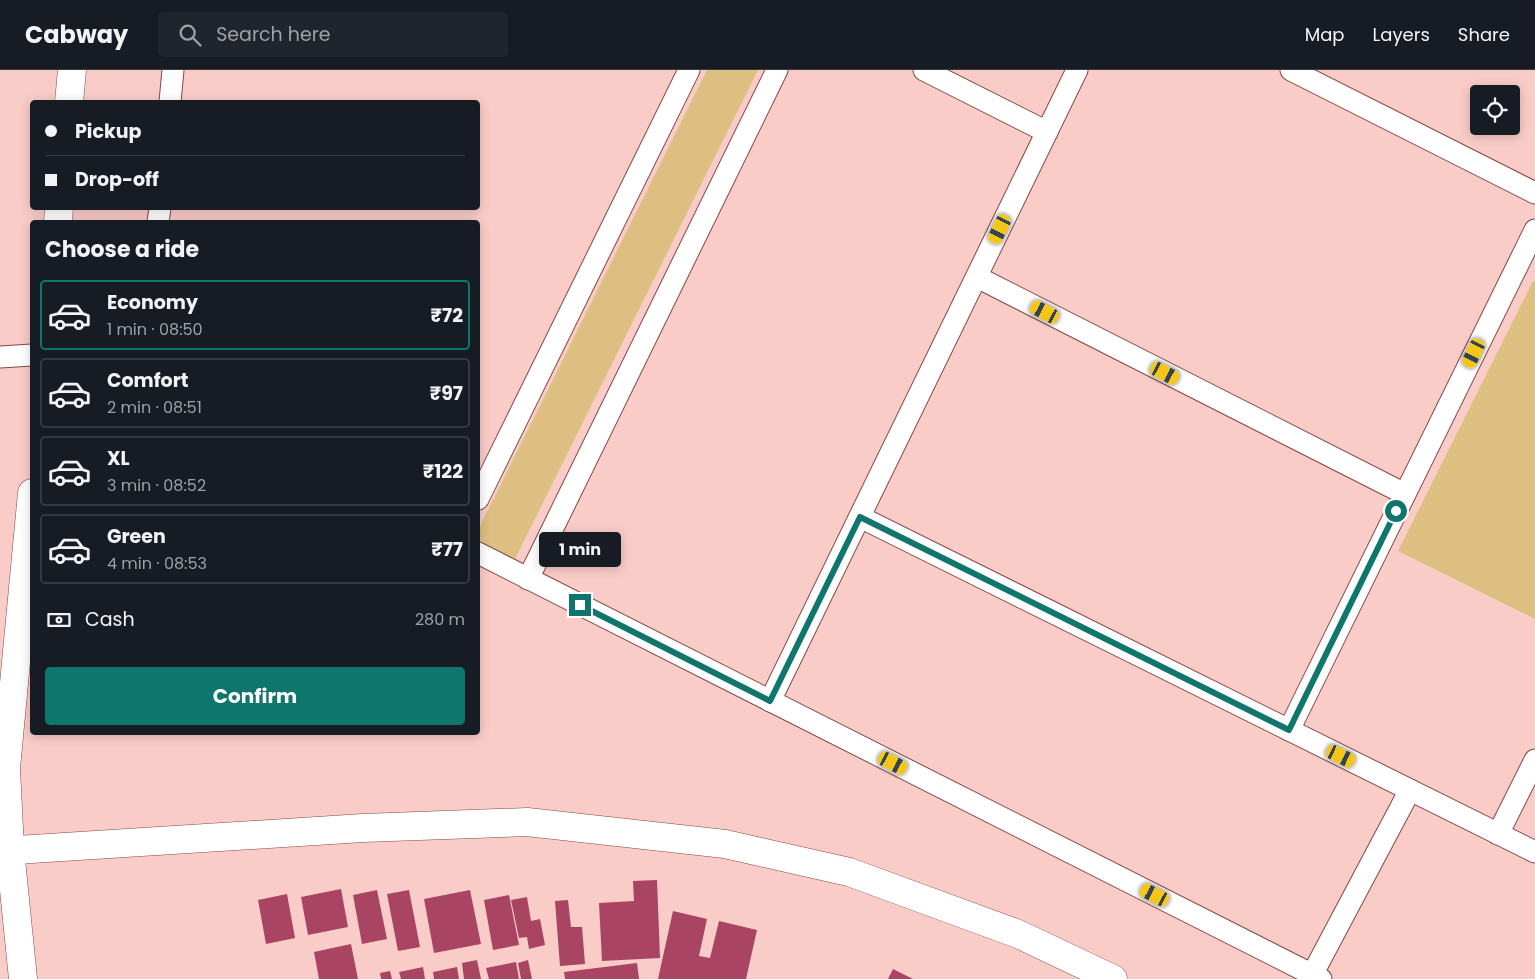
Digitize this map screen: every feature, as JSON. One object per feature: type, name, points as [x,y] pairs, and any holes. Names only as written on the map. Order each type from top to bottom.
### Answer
[{"type":"street","points":[[69,100],[72,70]]},
{"type":"street","points":[[170,100],[173,70]]},
{"type":"street","points":[[480,495],[689,70]]},
{"type":"street","points":[[528,579],[777,70]]},
{"type":"street","points":[[924,70],[1047,132]]},
{"type":"street","points":[[770,701],[1077,70]]},
{"type":"street","points":[[1290,70],[1535,193]]},
{"type":"street","points":[[1289,730],[1535,230]]},
{"type":"street","points":[[977,277],[1405,494]]},
{"type":"street","points":[[0,357],[30,355]]},
{"type":"street","points":[[24,979],[5,850],[6,768],[30,514]]},
{"type":"street","points":[[860,517],[1535,852]]},
{"type":"street","points":[[480,555],[1317,977],[1410,790]]},
{"type":"street","points":[[1498,834],[1535,760]]},
{"type":"street","points":[[5,850],[363,828],[526,822],[725,844],[849,872],[1018,934],[1113,979]]},
{"type":"shaded area","points":[[707,70],[758,70],[515,559],[480,541],[480,526]]},
{"type":"shaded area","points":[[1533,281],[1535,282],[1535,619],[1398,551]]},
{"type":"building","points":[[657,880],[660,958],[602,961],[599,903],[634,901],[633,881]]},
{"type":"building","points":[[341,889],[348,927],[308,935],[301,897]]},
{"type":"building","points":[[377,890],[387,939],[362,944],[353,895]]},
{"type":"building","points":[[409,890],[420,947],[398,951],[387,894]]},
{"type":"building","points":[[470,890],[481,944],[434,953],[424,899]]},
{"type":"building","points":[[287,894],[295,938],[266,944],[258,900]]},
{"type":"building","points":[[509,895],[519,945],[493,950],[484,900]]},
{"type":"building","points":[[527,897],[531,921],[540,919],[545,945],[529,949],[527,937],[519,938],[511,900]]},
{"type":"building","points":[[568,900],[571,927],[582,927],[585,964],[560,966],[555,901]]},
{"type":"building","points":[[673,911],[707,919],[699,956],[710,958],[719,921],[757,930],[746,979],[658,979]]},
{"type":"building","points":[[351,944],[358,979],[319,979],[314,952]]},
{"type":"building","points":[[477,960],[481,979],[464,979],[462,963]]},
{"type":"building","points":[[528,960],[532,979],[521,979],[518,963]]},
{"type":"building","points":[[516,962],[519,979],[489,979],[486,968]]},
{"type":"building","points":[[637,963],[639,979],[565,979],[564,972]]},
{"type":"building","points":[[423,967],[425,979],[401,979],[399,972]]},
{"type":"building","points":[[457,967],[459,979],[434,979],[433,972]]},
{"type":"building","points":[[893,969],[913,979],[888,979]]},
{"type":"building","points":[[390,971],[392,979],[381,979],[380,973]]},
{"type":"route","points":[[580,605],[770,701],[860,517],[1289,730],[1396,511]]}]
